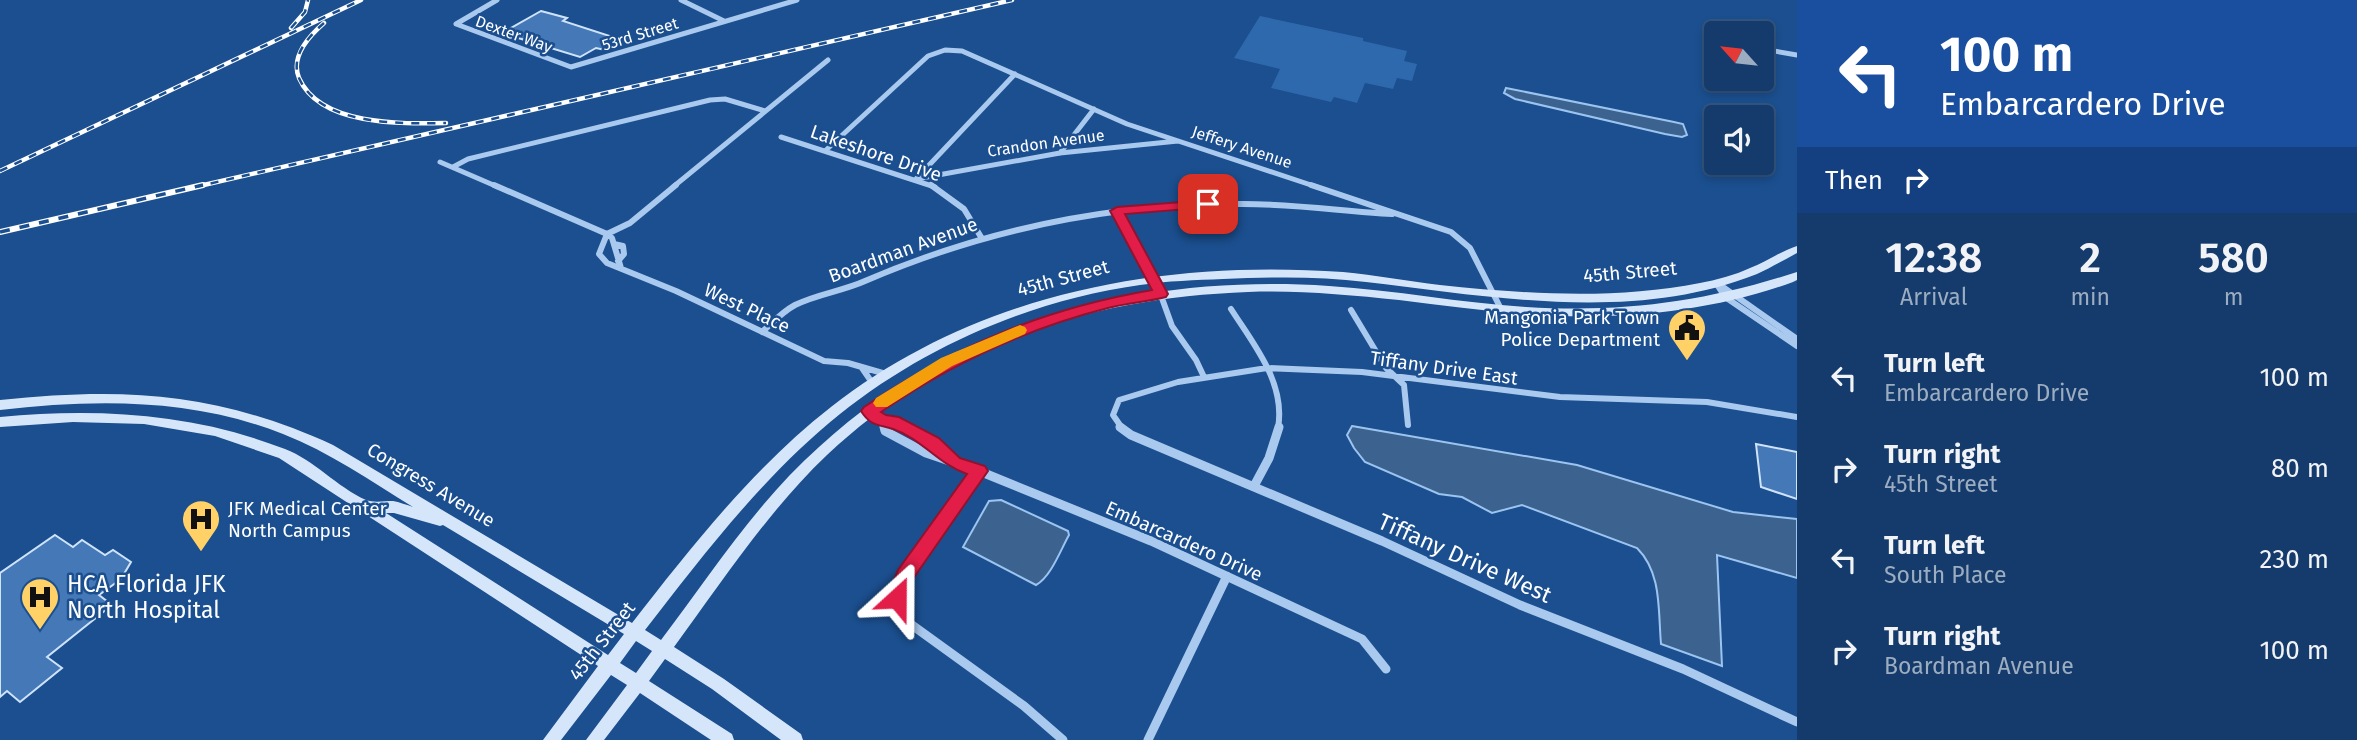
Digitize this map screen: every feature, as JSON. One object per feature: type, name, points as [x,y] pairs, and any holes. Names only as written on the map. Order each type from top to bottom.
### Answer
[{"type":"main road","name":"45th Street","points":[[551,740],[709,538],[763,477],[832,413],[871,384],[966,331],[1030,307],[1095,290],[1155,279],[1314,274],[1493,295],[1600,298],[1663,292],[1716,282],[1748,272],[1797,250]]},
{"type":"main road","name":"45th Street","points":[[594,740],[735,552],[785,490],[826,447],[869,411],[922,376],[983,344],[1048,320],[1109,303],[1161,294],[1227,288],[1300,287],[1501,309],[1614,313],[1730,296],[1779,284],[1797,276]]},
{"type":"main road","points":[[869,411],[865,397],[871,384]]},
{"type":"main road","name":"Congress Avenue","points":[[0,405],[44,400],[127,397],[190,403],[249,415],[304,436],[458,524],[636,632],[718,684],[795,740]]},
{"type":"main road","points":[[0,422],[68,415],[109,416],[201,426],[284,454],[726,740]]},
{"type":"main road","points":[[369,508],[394,507],[458,524]]},
{"type":"street","name":"Dexter Way","points":[[497,0],[456,24],[571,67]]},
{"type":"street","points":[[681,0],[724,21]]},
{"type":"street","name":"53rd Street","points":[[571,67],[797,0]]},
{"type":"street","name":"Jeffery Avenue","points":[[825,151],[928,55],[940,50],[961,51],[1127,124],[1444,229],[1470,248],[1501,309]]},
{"type":"street","points":[[1774,50],[1797,55]]},
{"type":"street","points":[[607,234],[630,223],[828,60]]},
{"type":"street","points":[[916,179],[1015,74]]},
{"type":"street","points":[[453,167],[468,159],[710,100],[725,99],[765,111]]},
{"type":"street","points":[[1059,153],[1094,109]]},
{"type":"street","name":"Lakeshore Drive","points":[[781,137],[916,179],[954,200],[972,219],[981,237]]},
{"type":"street","name":"Crandon Avenue","points":[[916,179],[1059,153],[1180,141]]},
{"type":"street","points":[[440,162],[607,234],[614,244],[623,246],[624,254],[620,265]]},
{"type":"street","name":"Boardman Avenue","points":[[762,332],[787,310],[822,295],[847,289],[911,261],[981,237],[1045,222],[1117,211],[1243,204],[1400,214]]},
{"type":"street","points":[[1117,211],[1155,279],[1172,326],[1196,360],[1204,377]]},
{"type":"street","name":"West Place","points":[[607,234],[599,254],[607,263],[620,265],[824,361],[848,363],[886,374]]},
{"type":"street","points":[[1716,282],[1730,296],[1797,346]]},
{"type":"street","points":[[1730,296],[1797,339]]},
{"type":"street","points":[[1230,309],[1267,369],[1280,405],[1272,455],[1254,486]]},
{"type":"street","points":[[1351,310],[1386,368],[1404,386],[1408,425]]},
{"type":"street","points":[[863,368],[871,384]]},
{"type":"street","name":"Tiffany Drive East","points":[[1119,426],[1113,409],[1125,397],[1204,377],[1267,369],[1362,372],[1560,397],[1707,402],[1797,417]]},
{"type":"street","name":"Embarcardero Drive","points":[[869,411],[882,422],[885,431],[901,441],[1152,541],[1362,639],[1387,669]]},
{"type":"street","name":"Embarcardero Drive","points":[[882,422],[894,421],[933,442],[954,463]]},
{"type":"street","name":"Tiffany Drive West","points":[[1119,426],[1131,435],[1254,486],[1520,605],[1683,668],[1797,722]]},
{"type":"street","points":[[979,471],[904,575],[898,587],[897,609],[905,620],[1024,706],[1063,740]]},
{"type":"street","points":[[1147,740],[1227,576]]},
{"type":"shaded area","points":[[1260,16],[1363,38],[1363,41],[1407,51],[1404,61],[1417,64],[1412,81],[1397,78],[1393,89],[1365,83],[1357,103],[1334,97],[1331,102],[1271,88],[1280,69],[1234,58]]},
{"type":"shaded area","points":[[1506,88],[1683,124],[1687,135],[1682,137],[1665,134],[1515,99],[1504,93]]},
{"type":"shaded area","points":[[1352,426],[1577,465],[1733,512],[1797,519],[1797,578],[1717,555],[1722,666],[1661,644],[1655,580],[1637,548],[1522,505],[1492,513],[1462,497],[1439,494],[1365,462],[1347,435]]},
{"type":"shaded area","points":[[1001,500],[1068,531],[1069,535],[1051,569],[1036,585],[963,547],[989,501]]},
{"type":"building","points":[[541,11],[567,18],[563,21],[622,40],[605,50],[596,48],[580,57],[502,33]]},
{"type":"building","points":[[1756,444],[1797,452],[1797,499],[1761,487]]},
{"type":"building","name":"HCA Florida JFK North Hospital","points":[[55,535],[73,547],[82,540],[105,555],[113,550],[131,562],[121,579],[99,595],[112,605],[47,657],[62,668],[20,702],[7,691],[0,697],[0,573]]},
{"type":"railway","points":[[291,28],[305,12],[308,0]]},
{"type":"railway","points":[[0,171],[361,0]]},
{"type":"railway","points":[[195,187],[1012,0]]},
{"type":"railway","points":[[324,23],[302,47],[297,62],[299,78],[310,94],[324,105],[343,114],[364,119],[446,123]]},
{"type":"railway","points":[[0,232],[203,185]]},
{"type":"slow traffic","points":[[882,403],[947,362],[1020,330]]},
{"type":"place","name":"Mangonia Park Town Police Department","points":[[1687,362]]},
{"type":"place","name":"JFK Medical Center North Campus","points":[[201,553]]},
{"type":"place","name":"HCA Florida JFK North Hospital","points":[[40,631]]},
{"type":"route","points":[[897,598],[898,587],[904,575],[979,471],[954,463],[933,442],[894,421],[882,422],[869,411],[922,376],[983,344],[1048,320],[1109,303],[1161,294],[1117,211],[1208,204]]}]
